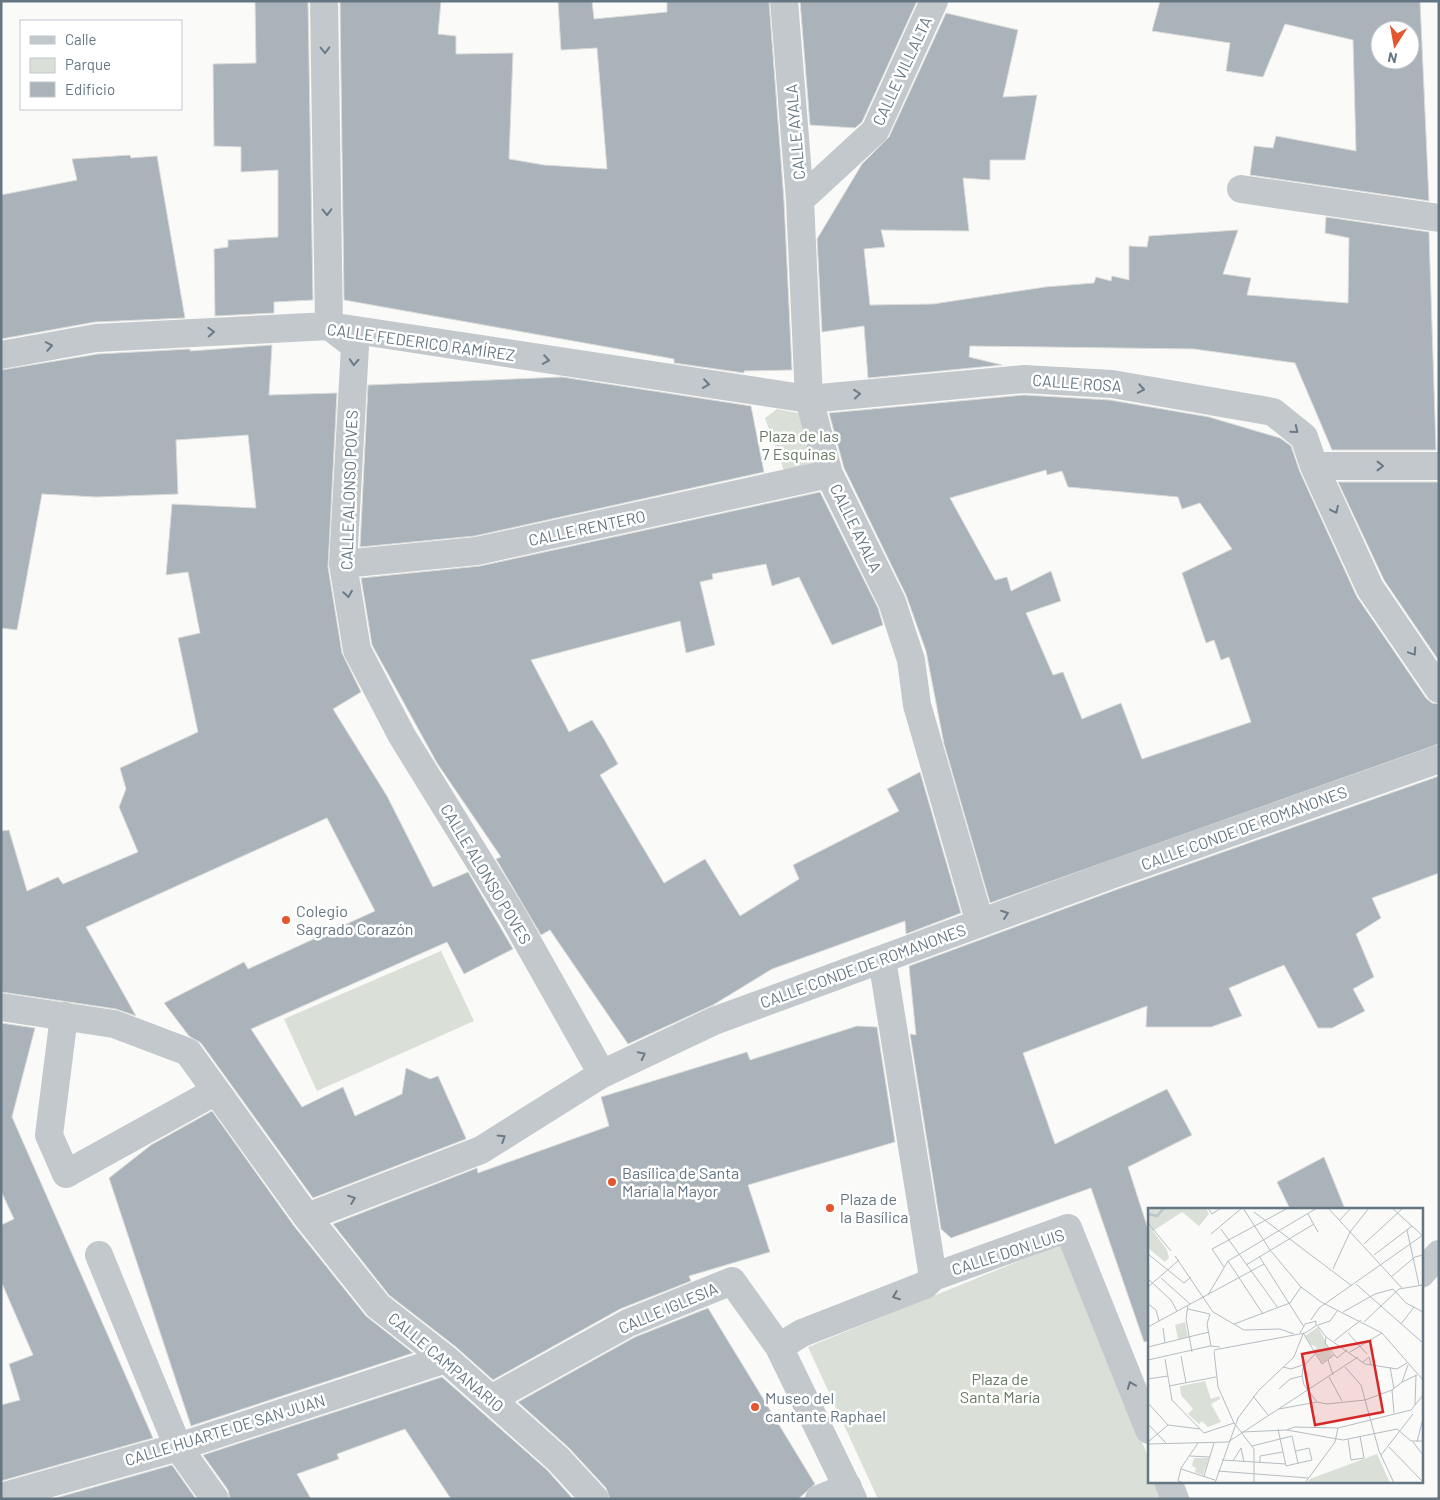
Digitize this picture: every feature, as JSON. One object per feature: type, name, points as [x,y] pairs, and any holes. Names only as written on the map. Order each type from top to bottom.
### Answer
[{"type":"street","points":[[324,1],[329,326]]},
{"type":"street","name":"CALLE AYALA","points":[[784,1],[800,200],[809,398],[829,474],[892,602],[909,651],[917,705],[980,923]]},
{"type":"street","name":"CALLE VILLALTA","points":[[800,200],[875,131],[934,1]]},
{"type":"street","points":[[1241,189],[1439,218]]},
{"type":"street","name":"CALLE FEDERICO RAMÍREZ","points":[[1,355],[96,338],[329,326],[809,398]]},
{"type":"street","name":"CALLE ALONSO POVES","points":[[329,326],[355,346],[343,564],[357,650],[402,736],[513,916],[602,1074]]},
{"type":"street","name":"CALLE ROSA","points":[[809,398],[1024,380],[1112,384],[1273,412],[1304,437],[1314,466],[1370,588],[1439,690]]},
{"type":"street","points":[[1314,466],[1439,466]]},
{"type":"street","name":"CALLE RENTERO","points":[[343,564],[477,551],[829,474]]},
{"type":"street","name":"CALLE CONDE DE ROMANONES","points":[[307,1217],[481,1150],[602,1074],[714,1021],[980,923],[1439,759]]},
{"type":"street","points":[[882,959],[933,1277]]},
{"type":"street","name":"CALLE CAMPANARIO","points":[[1,1007],[114,1024],[188,1052],[307,1217],[378,1306],[446,1359],[491,1399],[558,1460],[594,1499]]},
{"type":"street","points":[[64,1016],[49,1135],[66,1174],[216,1091]]},
{"type":"street","name":"CALLE DON LUIS","points":[[779,1347],[802,1333],[925,1285],[933,1277],[1068,1228],[1148,1428]]},
{"type":"street","points":[[1422,1273],[1439,1254]]},
{"type":"street","points":[[99,1255],[178,1447],[215,1499]]},
{"type":"street","points":[[1422,1282],[1439,1280]]},
{"type":"street","name":"CALLE IGLESIA","points":[[491,1399],[628,1323],[732,1281],[779,1347],[851,1493]]},
{"type":"street","name":"CALLE HUARTE DE SAN JUAN","points":[[1,1497],[178,1447],[446,1359]]},
{"type":"street","points":[[1168,1482],[1175,1499]]},
{"type":"street","points":[[819,1499],[851,1493]]},
{"type":"green space","name":"Plaza de las 7 Esquinas","points":[[777,409],[809,415],[829,474],[787,479],[765,418]]},
{"type":"green space","points":[[441,951],[474,1021],[317,1091],[284,1019]]},
{"type":"green space","name":"Plaza de Santa María","points":[[1061,1244],[1148,1457],[1148,1482],[1158,1482],[1165,1499],[878,1499],[808,1347]]},
{"type":"building","points":[[255,1],[308,1],[313,300],[274,302],[274,313],[215,316],[214,249],[228,247],[228,240],[278,237],[278,170],[241,172],[241,147],[214,146],[213,64],[256,63]]},
{"type":"building","points":[[340,1],[441,1],[438,34],[456,36],[456,54],[513,53],[509,159],[544,165],[607,169],[597,48],[561,50],[558,1],[592,1],[594,19],[667,12],[667,1],[769,1],[784,201],[792,370],[744,371],[744,373],[674,363],[674,359],[344,300]]},
{"type":"building","points":[[800,1],[917,1],[862,122],[855,128],[810,125]]},
{"type":"building","points":[[1160,1],[1420,1],[1429,201],[1250,175],[1254,146],[1273,148],[1276,136],[1356,151],[1353,40],[1285,24],[1263,77],[1226,71],[1230,43],[1152,31]]},
{"type":"building","points":[[946,13],[1018,30],[1003,97],[1037,95],[1025,160],[990,160],[990,180],[963,178],[969,231],[881,230],[885,247],[864,249],[870,305],[933,304],[1045,287],[1094,283],[1096,277],[1111,281],[1112,276],[1129,280],[1129,246],[1147,247],[1149,236],[1238,230],[1223,274],[1251,278],[1247,295],[1348,303],[1349,238],[1325,233],[1326,217],[1429,232],[1436,450],[1332,450],[1295,363],[1194,349],[970,346],[969,357],[1002,365],[868,378],[864,326],[822,332],[817,239],[862,164],[889,137]]},
{"type":"building","points":[[130,155],[131,158],[157,156],[185,318],[95,322],[1,339],[1,195],[77,180],[72,159]]},
{"type":"building","points":[[272,345],[269,395],[337,393],[328,567],[342,653],[361,692],[333,709],[387,796],[433,887],[468,872],[513,949],[464,974],[447,942],[251,1029],[302,1107],[343,1087],[355,1116],[402,1094],[406,1068],[430,1079],[438,1076],[465,1136],[466,1139],[313,1198],[201,1043],[189,1036],[164,1003],[244,962],[248,969],[375,911],[327,818],[86,927],[136,1016],[116,1009],[1,992],[1,831],[9,830],[27,891],[58,877],[63,884],[138,852],[119,807],[126,789],[120,768],[198,732],[178,638],[200,633],[188,572],[166,575],[172,504],[256,508],[248,435],[176,440],[178,494],[96,497],[42,494],[17,630],[1,628],[1,370],[98,354],[190,349],[190,351]]},
{"type":"building","points":[[562,377],[751,406],[764,472],[475,536],[360,547],[368,385]]},
{"type":"building","points":[[1024,395],[1110,400],[1209,417],[1280,438],[1291,446],[1300,472],[1357,597],[1426,698],[1432,703],[1439,704],[1439,744],[990,903],[944,744],[926,651],[906,595],[844,468],[829,413]],"holes":[[[1046,470],[1047,475],[1062,471],[1068,487],[1178,497],[1182,509],[1200,503],[1232,549],[1182,573],[1206,643],[1214,640],[1221,660],[1229,657],[1251,722],[1142,759],[1121,703],[1082,719],[1063,672],[1053,675],[1026,613],[1061,601],[1051,571],[1011,591],[1007,577],[995,580],[950,498]]]},
{"type":"building","points":[[1338,482],[1439,482],[1439,661],[1384,580]]},
{"type":"building","points":[[820,492],[878,608],[883,625],[832,645],[799,577],[772,586],[766,564],[712,574],[713,579],[700,582],[715,645],[686,653],[680,621],[531,660],[569,732],[592,720],[604,739],[618,764],[600,775],[664,883],[705,859],[740,916],[799,879],[793,865],[899,811],[887,789],[920,772],[961,913],[906,934],[905,921],[772,969],[713,1005],[628,1044],[550,930],[541,935],[496,859],[501,857],[437,763],[372,645],[361,578],[480,566]]},
{"type":"building","points":[[1439,776],[1439,873],[1372,898],[1381,918],[1356,934],[1374,977],[1353,989],[1365,1011],[1332,1028],[1318,1028],[1284,965],[1229,988],[1242,1016],[1211,1027],[1146,1027],[1147,1006],[1023,1053],[1055,1144],[1167,1089],[1192,1135],[1128,1167],[1148,1229],[1148,1341],[1144,1342],[1091,1188],[951,1238],[941,1229],[910,1034],[916,1035],[909,966],[1118,889]]},
{"type":"building","points":[[1,1023],[35,1028],[12,1117],[153,1438],[1,1481],[1,1405],[20,1400],[9,1364],[33,1355],[1,1281],[1,1225],[14,1219],[1,1191]]},
{"type":"building","name":"Basílica de Santa María la Mayor","points":[[857,1026],[877,1027],[895,1142],[748,1185],[770,1252],[689,1276],[691,1281],[620,1309],[493,1380],[456,1347],[389,1295],[333,1224],[477,1168],[478,1173],[609,1126],[601,1097],[747,1052],[750,1060]]},
{"type":"building","points":[[212,1111],[294,1226],[366,1316],[413,1353],[191,1426],[109,1178],[151,1145]]},
{"type":"building","points":[[1324,1157],[1345,1208],[1290,1208],[1277,1182]]},
{"type":"building","points":[[708,1308],[815,1484],[798,1499],[610,1499],[606,1488],[569,1448],[518,1402],[635,1337]]},
{"type":"building","points":[[442,1377],[547,1470],[573,1499],[451,1499],[405,1429],[337,1454],[339,1459],[297,1474],[311,1499],[230,1499],[228,1490],[203,1455]]},
{"type":"building","points":[[172,1465],[196,1499],[52,1499]]},
{"type":"place","name":"Colegio Sagrado Corazón","points":[[286,920]]},
{"type":"place","name":"Basílica de Santa María la Mayor","points":[[612,1182]]},
{"type":"place","name":"Plaza de la Basílica","points":[[830,1208]]},
{"type":"place","name":"Museo del cantante Raphael","points":[[755,1407]]}]
